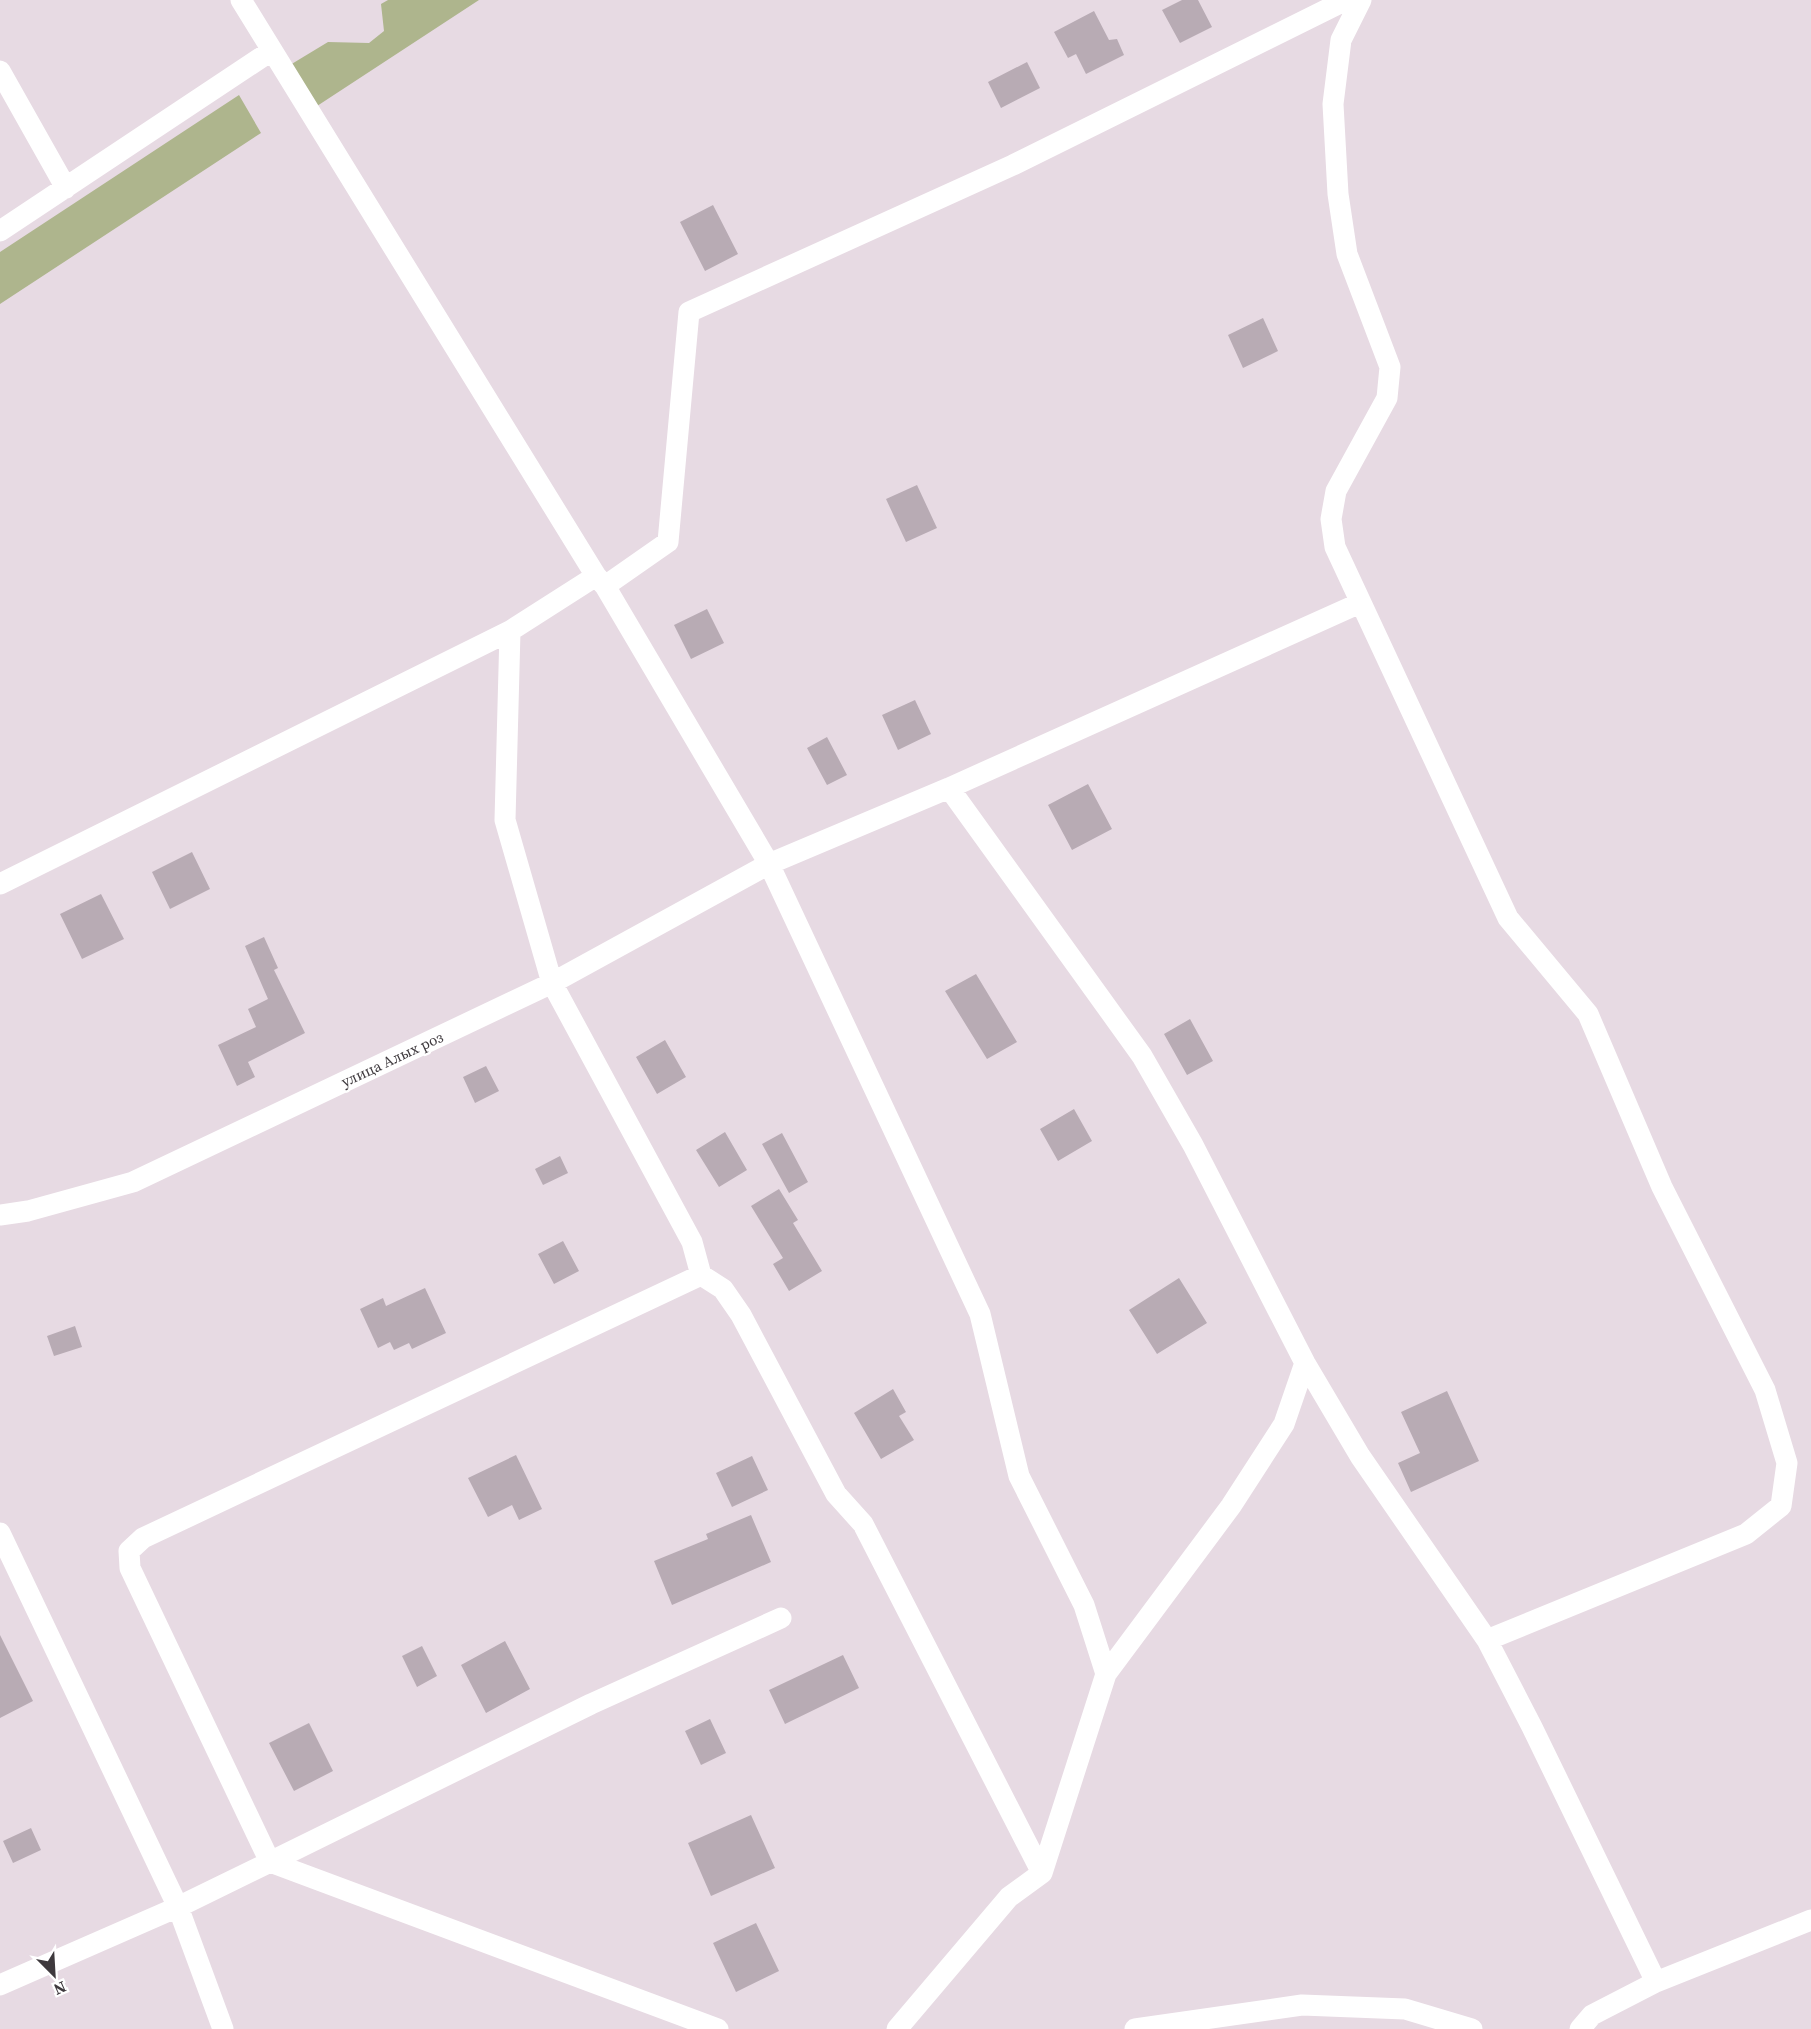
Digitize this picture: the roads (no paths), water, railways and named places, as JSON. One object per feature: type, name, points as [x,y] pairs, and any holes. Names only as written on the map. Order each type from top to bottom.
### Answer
[{"type":"street","points":[[241,0],[600,581],[769,864],[980,1314],[1019,1476],[1084,1605],[1106,1674]]},
{"type":"street","points":[[0,884],[510,631],[668,542],[689,312],[1014,165],[1346,0]]},
{"type":"street","points":[[1361,0],[1341,40],[1334,93],[1338,194],[1347,254],[1390,367],[1388,398],[1336,491],[1331,519],[1335,547],[1508,918],[1588,1014],[1662,1187],[1765,1390],[1787,1463],[1781,1506],[1746,1534],[1486,1640]]},
{"type":"street","points":[[0,231],[271,51]]},
{"type":"street","points":[[0,71],[66,188]]},
{"type":"street","name":"улица Алых роз","points":[[0,1215],[28,1211],[133,1182],[552,983],[769,864],[949,788],[1360,603]]},
{"type":"street","points":[[510,631],[505,820],[552,983],[692,1242],[701,1275],[723,1289],[741,1315],[836,1494],[863,1524],[1042,1873]]},
{"type":"street","points":[[949,788],[1142,1056],[1193,1145],[1305,1363],[1360,1456],[1486,1640],[1532,1727],[1656,1982]]},
{"type":"street","points":[[701,1275],[143,1538],[129,1551],[130,1568],[270,1862],[717,2029]]},
{"type":"street","points":[[897,2029],[1010,1897],[1042,1873],[1106,1674],[1231,1506],[1284,1424],[1305,1363]]},
{"type":"street","points":[[0,1533],[178,1907],[224,2029]]},
{"type":"street","points":[[0,1985],[178,1907],[591,1704],[781,1618]]},
{"type":"street","points":[[1580,2029],[1592,2015],[1656,1982],[1811,1920]]},
{"type":"street","points":[[1135,2029],[1302,2005],[1405,2009],[1472,2029]]}]
